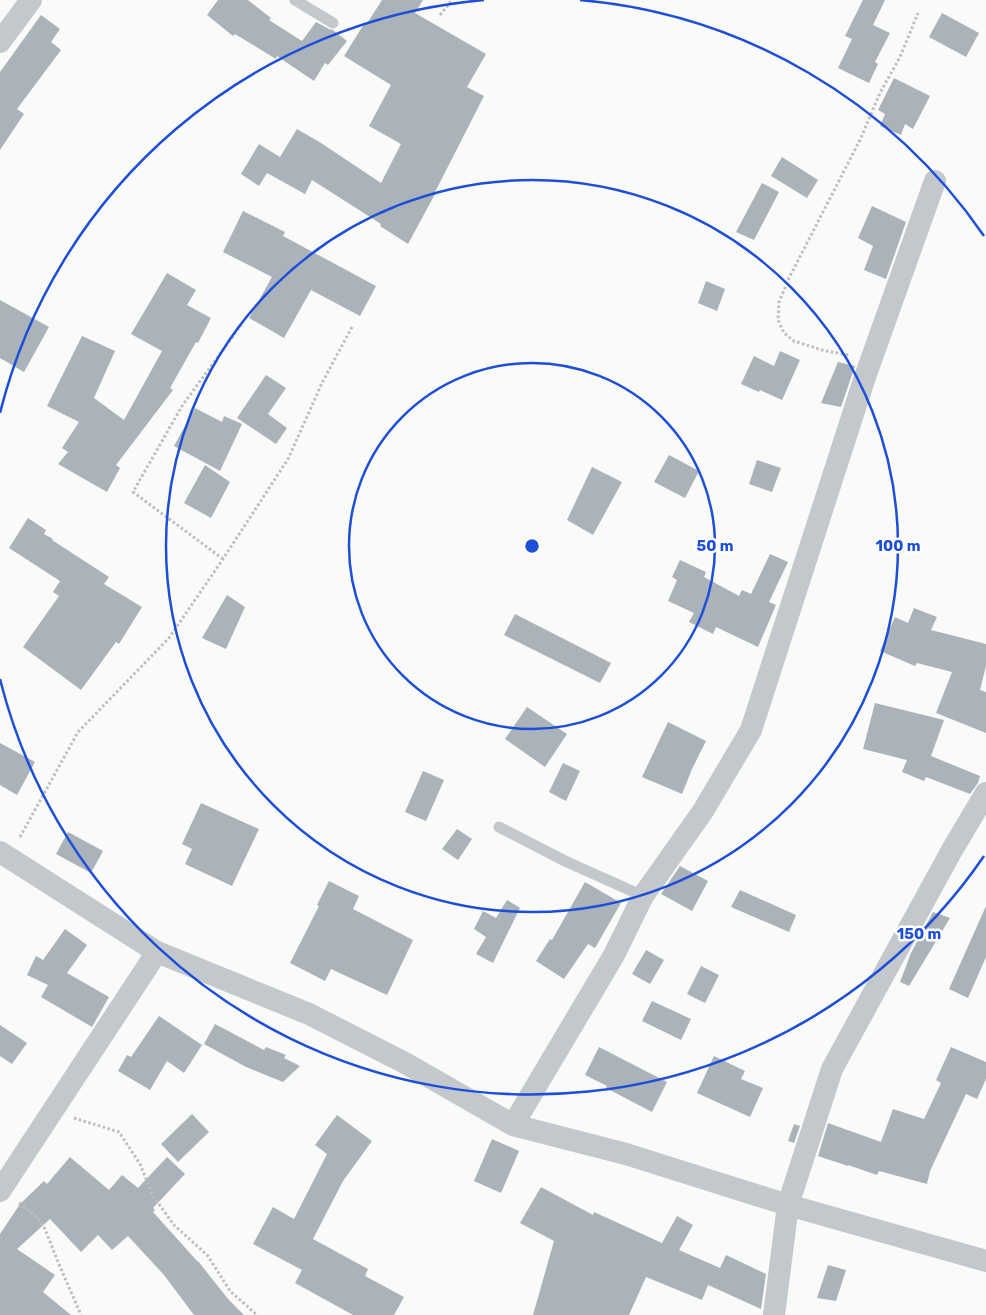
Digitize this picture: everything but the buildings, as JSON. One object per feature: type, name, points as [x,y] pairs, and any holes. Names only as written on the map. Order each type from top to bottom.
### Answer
[{"type":"street","points":[[0,42],[24,2]]},
{"type":"street","points":[[513,1125],[614,955],[643,896],[703,811],[750,730],[865,377],[935,181]]},
{"type":"street","points":[[774,1315],[788,1205],[832,1069],[952,850],[986,793]]},
{"type":"street","points":[[4,855],[157,952],[309,1014],[405,1063],[513,1125],[626,1154],[788,1205],[986,1261]]},
{"type":"street","points":[[7,1195],[52,1112],[157,952]]},
{"type":"lane","points":[[295,0],[333,22]]},
{"type":"lane","points":[[499,826],[565,861],[643,896]]},
{"type":"path","points":[[440,15],[452,0]]},
{"type":"path","points":[[865,377],[849,355],[822,350],[794,341],[784,333],[778,320],[779,302],[789,278],[860,140],[880,93],[900,57],[918,13]]},
{"type":"path","points":[[223,559],[133,492],[182,406],[241,325]]},
{"type":"path","points":[[4,855],[78,732],[169,638],[223,559],[288,459],[323,381],[352,328]]},
{"type":"path","points":[[52,1112],[119,1132],[140,1164],[153,1196],[174,1225],[208,1256],[230,1291],[257,1315]]},
{"type":"path","points":[[7,1195],[37,1217],[45,1229],[81,1315]]}]
